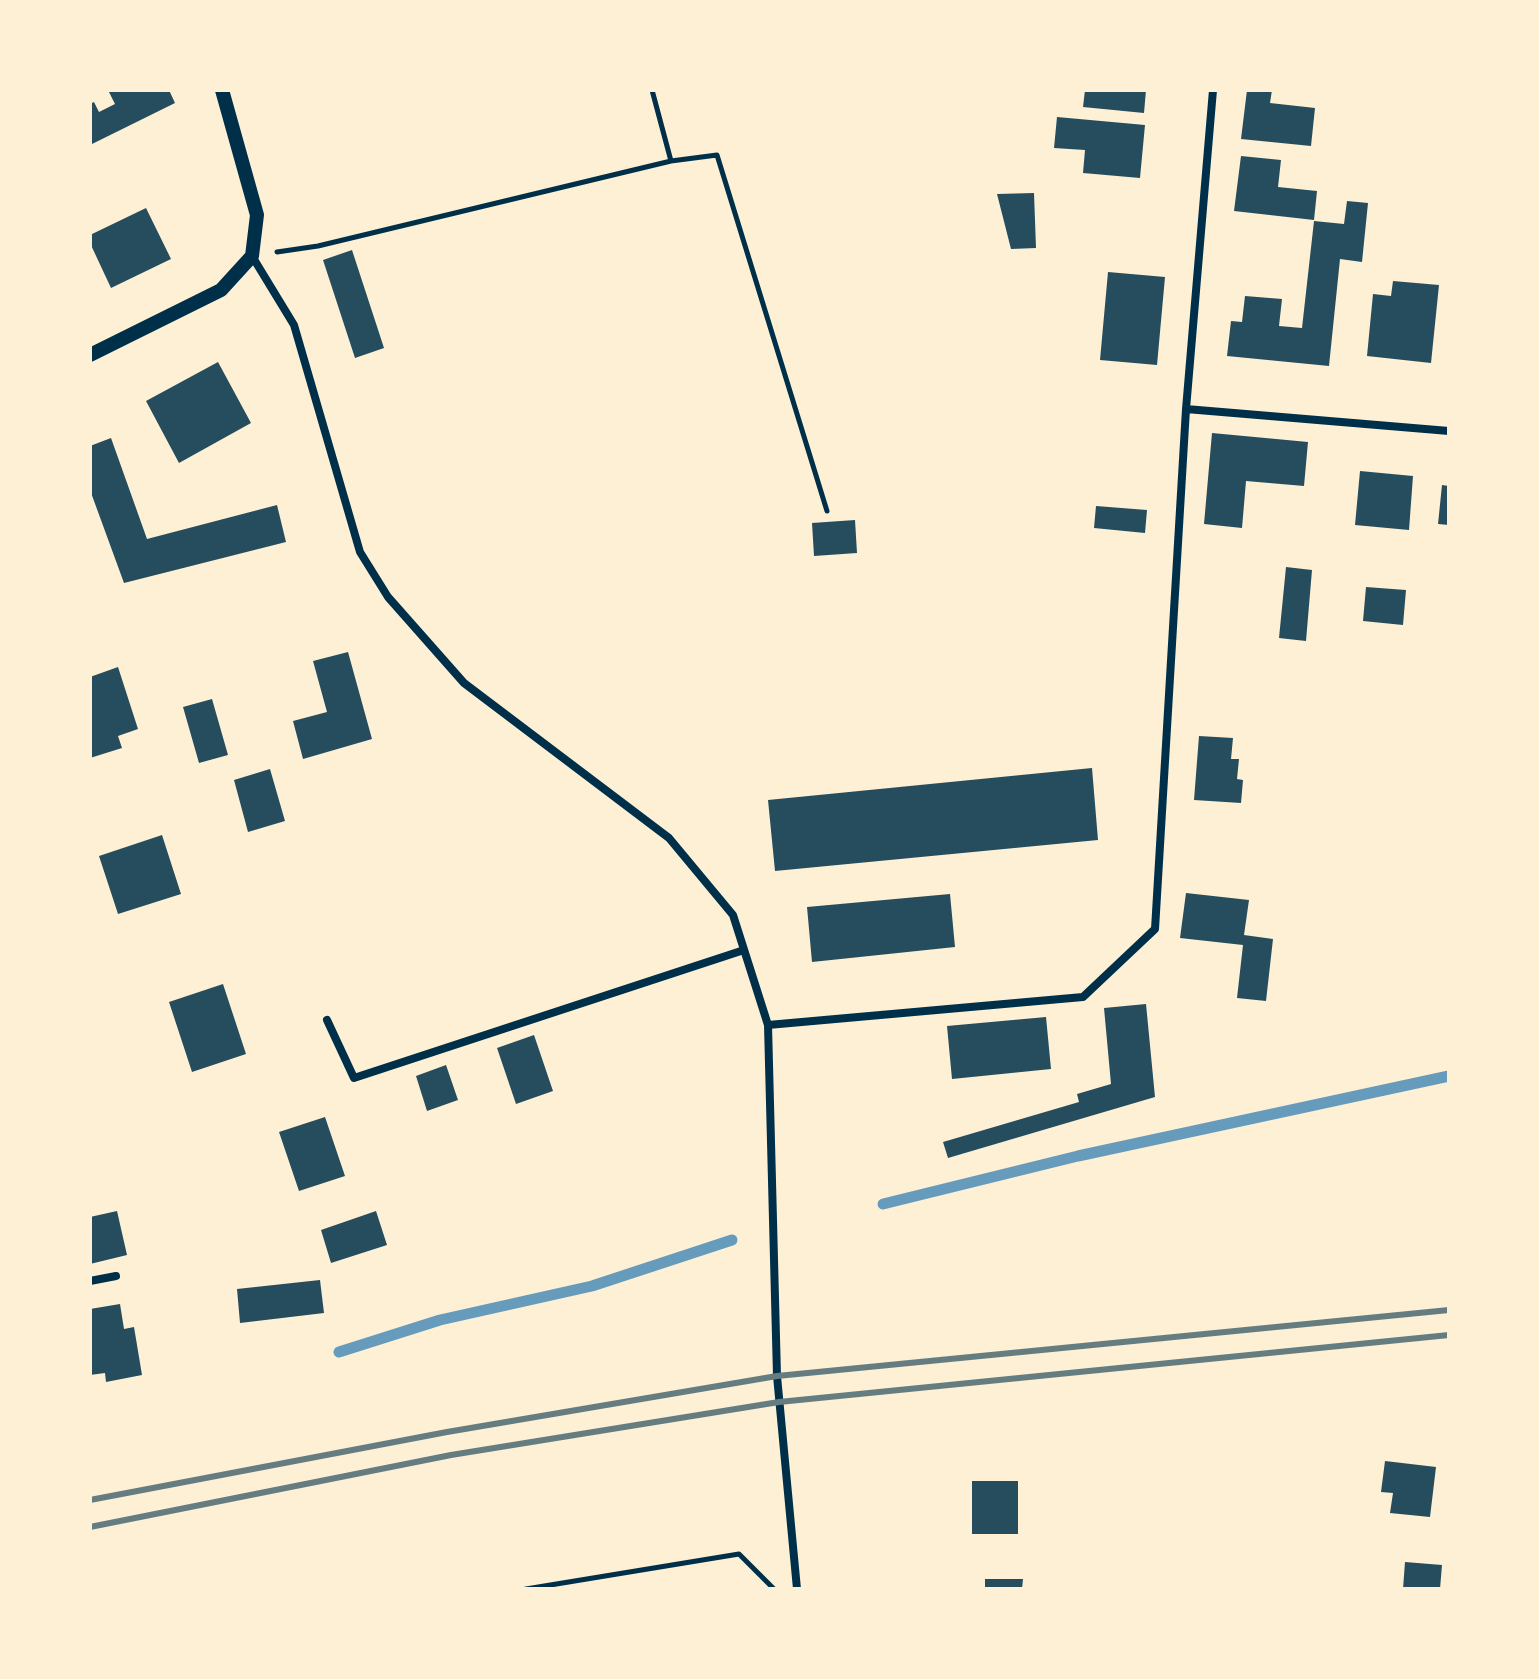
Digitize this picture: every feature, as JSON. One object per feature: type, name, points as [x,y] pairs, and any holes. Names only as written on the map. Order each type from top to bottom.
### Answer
[{"type":"street","points":[[90,355],[221,290],[252,256],[257,215],[222,90]]},
{"type":"street","points":[[768,1025],[1083,997],[1155,929],[1186,409],[1213,90]]},
{"type":"street","points":[[252,256],[294,325],[360,552],[388,597],[464,683],[669,838],[733,915],[768,1025],[779,1402],[797,1589]]},
{"type":"street","points":[[1186,409],[1449,431]]},
{"type":"street","points":[[327,1020],[354,1078],[744,950]]},
{"type":"street","points":[[90,1281],[116,1276]]},
{"type":"path","points":[[652,90],[671,161]]},
{"type":"path","points":[[252,256],[318,246],[671,161],[717,155],[827,511]]},
{"type":"path","points":[[526,1589],[739,1554],[774,1589]]},
{"type":"building","points":[[108,90],[169,90],[175,103],[90,145],[90,104],[94,102],[99,112],[115,104]]},
{"type":"building","points":[[1085,90],[1146,90],[1144,113],[1083,107]]},
{"type":"building","points":[[1247,90],[1272,90],[1270,103],[1315,108],[1311,146],[1241,139]]},
{"type":"building","points":[[1057,117],[1145,125],[1140,178],[1083,173],[1085,150],[1054,148]]},
{"type":"building","points":[[1241,156],[1281,160],[1278,187],[1317,191],[1314,220],[1234,211]]},
{"type":"building","points":[[1034,193],[1036,248],[1011,249],[997,194]]},
{"type":"building","points":[[1347,201],[1368,203],[1362,262],[1340,259],[1329,366],[1227,356],[1231,321],[1242,322],[1245,296],[1282,299],[1279,326],[1302,328],[1314,221],[1344,224]]},
{"type":"building","points":[[146,208],[171,259],[111,288],[90,243],[90,235]]},
{"type":"building","points":[[352,250],[384,348],[355,358],[323,260]]},
{"type":"building","points":[[1108,272],[1165,277],[1157,365],[1100,360]]},
{"type":"building","points":[[1393,281],[1439,285],[1431,363],[1367,356],[1373,294],[1391,296]]},
{"type":"building","points":[[218,362],[251,423],[179,463],[146,401]]},
{"type":"building","points":[[1212,433],[1308,442],[1304,486],[1246,481],[1242,528],[1204,524]]},
{"type":"building","points":[[111,438],[147,539],[277,505],[286,542],[124,583],[90,490],[90,446]]},
{"type":"building","points":[[1360,471],[1413,476],[1409,530],[1355,525]]},
{"type":"building","points":[[1442,485],[1449,486],[1449,525],[1438,524]]},
{"type":"building","points":[[1096,506],[1147,510],[1145,533],[1094,528]]},
{"type":"building","points":[[855,520],[857,553],[814,556],[812,523]]},
{"type":"building","points":[[1286,567],[1312,570],[1306,641],[1279,638]]},
{"type":"building","points":[[1366,587],[1406,590],[1403,625],[1363,621]]},
{"type":"building","points":[[348,652],[372,739],[303,759],[293,721],[327,712],[313,661]]},
{"type":"building","points":[[118,667],[138,729],[118,736],[122,748],[90,758],[90,677]]},
{"type":"building","points":[[212,699],[228,755],[199,763],[183,707]]},
{"type":"building","points":[[1199,736],[1233,738],[1231,759],[1239,759],[1237,779],[1243,780],[1241,803],[1194,800]]},
{"type":"building","points":[[1092,768],[1098,840],[775,871],[768,800]]},
{"type":"building","points":[[270,769],[285,821],[248,832],[234,780]]},
{"type":"building","points":[[162,835],[181,894],[118,914],[99,856]]},
{"type":"building","points":[[1186,893],[1249,900],[1244,935],[1273,939],[1266,1001],[1237,998],[1243,945],[1180,938]]},
{"type":"building","points":[[950,894],[955,947],[812,962],[807,907]]},
{"type":"building","points":[[223,984],[246,1054],[192,1072],[169,1002]]},
{"type":"building","points":[[1146,1004],[1155,1097],[948,1158],[943,1142],[1079,1102],[1077,1094],[1111,1084],[1104,1008]]},
{"type":"building","points":[[1046,1017],[1051,1069],[952,1079],[947,1026]]},
{"type":"building","points":[[534,1035],[553,1091],[516,1104],[497,1048]]},
{"type":"building","points":[[446,1065],[458,1100],[427,1111],[416,1076]]},
{"type":"building","points":[[325,1117],[345,1176],[299,1191],[279,1132]]},
{"type":"building","points":[[117,1211],[127,1255],[90,1264],[90,1217]]},
{"type":"building","points":[[376,1211],[387,1245],[331,1263],[321,1230]]},
{"type":"building","points":[[320,1280],[324,1313],[240,1323],[237,1289]]},
{"type":"building","points":[[120,1304],[124,1329],[134,1327],[142,1375],[106,1382],[105,1373],[90,1375],[90,1309]]},
{"type":"building","points":[[1385,1461],[1436,1467],[1430,1517],[1390,1513],[1393,1493],[1381,1492]]},
{"type":"building","points":[[972,1481],[1018,1481],[1018,1534],[972,1534]]},
{"type":"building","points":[[1405,1562],[1442,1565],[1440,1589],[1403,1589]]},
{"type":"building","points":[[985,1579],[1023,1579],[1022,1589],[985,1589]]},
{"type":"waterway","points":[[883,1204],[1078,1156],[1449,1076]]},
{"type":"waterway","points":[[339,1352],[440,1320],[592,1286],[732,1240]]},
{"type":"railway","points":[[90,1500],[447,1432],[777,1376],[1449,1310]]},
{"type":"railway","points":[[90,1527],[451,1455],[779,1402],[1449,1335]]}]
